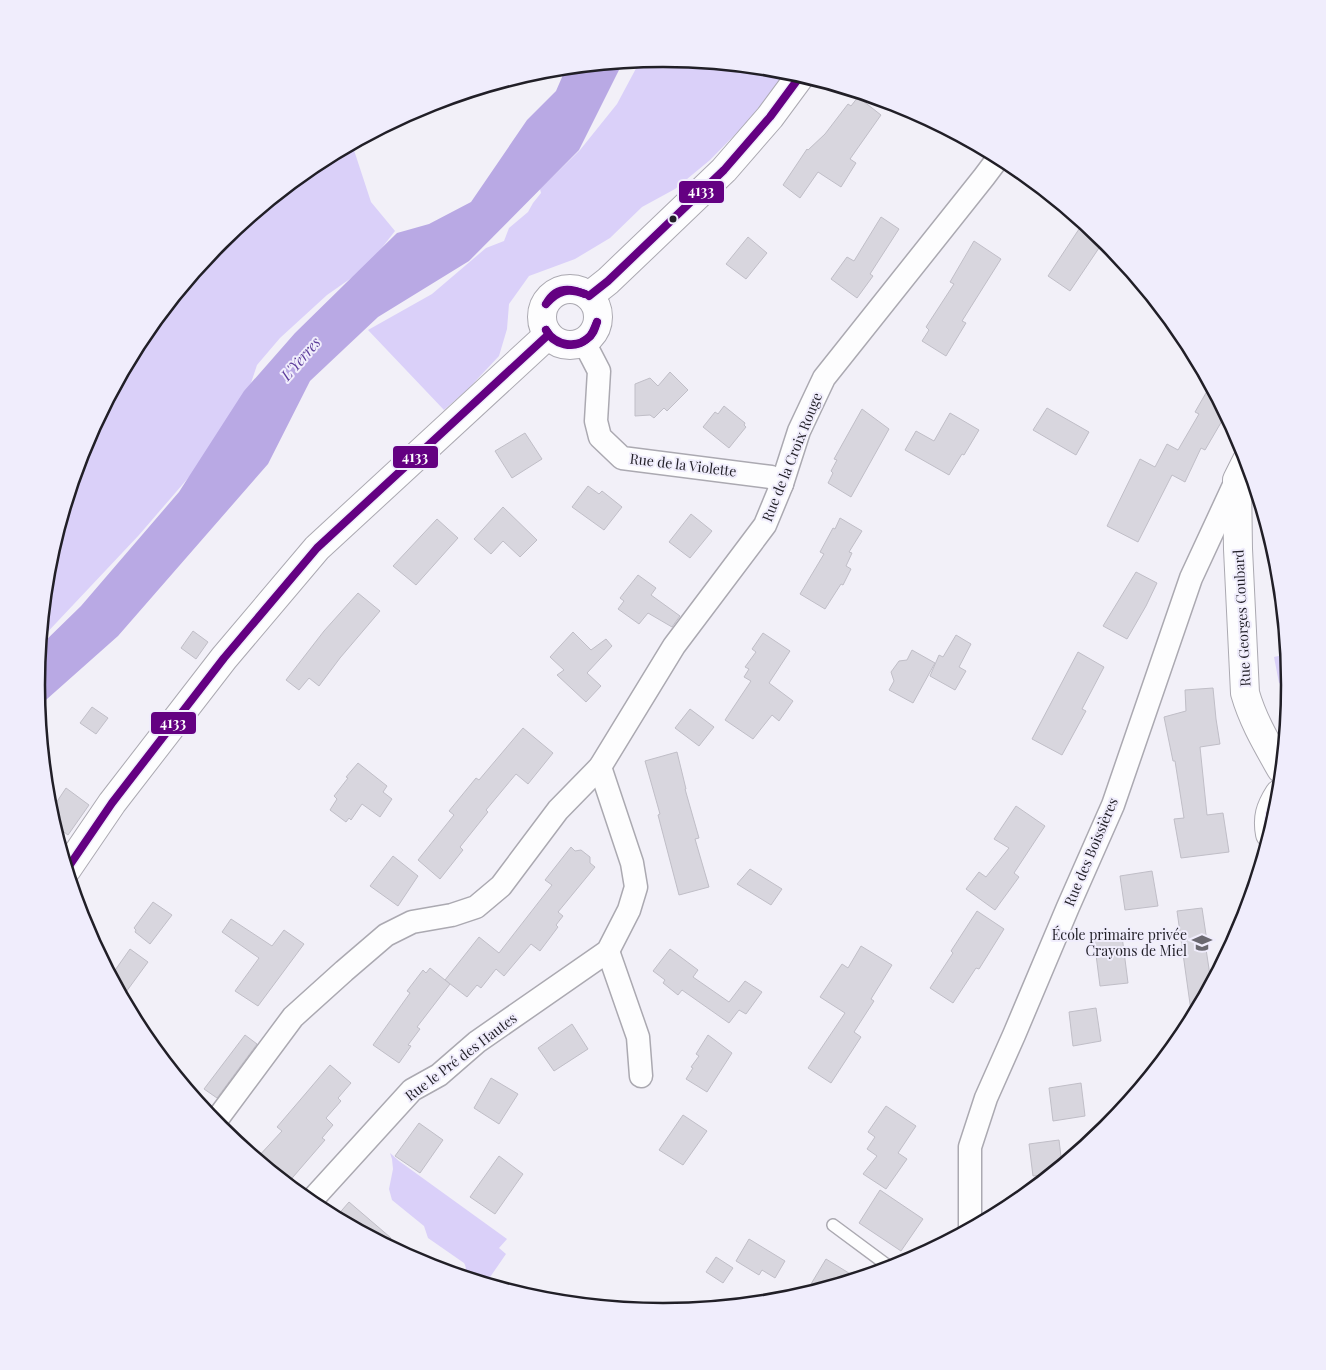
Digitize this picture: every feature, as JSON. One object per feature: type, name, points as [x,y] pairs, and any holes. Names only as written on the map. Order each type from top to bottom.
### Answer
[{"type":"street","points":[[589,296],[608,282],[724,170],[770,117],[796,82]]},
{"type":"street","name":"Rue de la Croix Rouge","points":[[220,1115],[293,1018],[344,971],[386,935],[412,922],[452,915],[476,906],[501,886],[558,810],[600,767],[674,646],[765,525],[782,484],[799,431],[824,378],[994,163]]},
{"type":"street","points":[[572,289],[581,291],[589,296],[598,311],[596,329],[591,336],[584,342],[568,345],[561,344],[548,335],[543,327],[542,318],[547,300],[562,290],[572,289]]},
{"type":"street","points":[[71,863],[112,803],[224,658],[317,548],[548,335]]},
{"type":"street","name":"Rue de la Violette","points":[[584,342],[599,371],[596,422],[600,437],[622,458],[771,476],[782,484]]},
{"type":"street","name":"Rue Georges Coubard","points":[[1242,470],[1240,600],[1246,693],[1258,728],[1276,761]]},
{"type":"street","name":"Rue des Boissières","points":[[970,1221],[970,1147],[986,1098],[1113,805],[1192,578],[1242,470]]},
{"type":"street","name":"Rue le Pré des Hautes","points":[[316,1196],[412,1090],[439,1075],[476,1042],[608,952],[629,910],[636,887],[632,863],[600,767]]},
{"type":"street","points":[[608,952],[638,1037],[641,1076]]},
{"type":"lane","points":[[833,1226],[883,1262]]},
{"type":"shaded area","points":[[636,68],[703,68],[744,72],[782,79],[768,101],[710,160],[675,189],[642,207],[610,238],[575,259],[529,276],[509,304],[507,329],[499,356],[468,389],[444,410],[368,330],[432,294],[486,248],[504,241],[509,228],[528,212],[541,193],[540,189],[580,150],[617,104]]},
{"type":"shaded area","points":[[354,150],[371,202],[395,231],[367,267],[327,295],[280,338],[257,365],[251,383],[195,470],[139,535],[47,632],[57,564],[78,486],[109,412],[149,342],[198,278],[226,248],[287,195],[320,171]]},
{"type":"shaded area","points":[[1280,656],[1281,683],[1279,683],[1274,657]]},
{"type":"shaded area","points":[[390,1153],[507,1239],[499,1248],[506,1254],[490,1278],[466,1271],[464,1263],[428,1238],[424,1226],[392,1200],[389,1189],[393,1169]]},
{"type":"water","name":"L'Yerres","points":[[620,68],[579,150],[469,261],[378,317],[310,381],[268,464],[118,636],[45,700],[47,640],[81,606],[179,492],[244,391],[295,333],[397,233],[429,224],[471,202],[527,120],[556,91],[563,75]]},
{"type":"building","points":[[857,98],[862,100],[881,115],[850,159],[856,163],[841,187],[818,172],[800,198],[783,185],[807,149],[825,134],[848,104],[851,106]]},
{"type":"building","points":[[881,217],[899,229],[870,274],[873,276],[857,298],[831,279],[847,257],[854,261]]},
{"type":"building","points":[[1079,229],[1099,248],[1070,291],[1048,276]]},
{"type":"building","points":[[748,237],[767,253],[746,279],[726,264]]},
{"type":"building","points":[[974,241],[1001,259],[962,321],[966,323],[946,356],[922,341],[929,330],[926,327],[954,284],[950,282]]},
{"type":"building","points":[[670,372],[688,390],[667,411],[664,408],[654,418],[650,415],[635,416],[635,384],[650,378],[658,386]]},
{"type":"building","points":[[1206,392],[1221,422],[1205,450],[1201,448],[1185,482],[1172,475],[1138,542],[1107,526],[1140,459],[1155,467],[1167,444],[1178,450],[1199,414],[1195,412]]},
{"type":"building","points":[[724,406],[745,423],[746,427],[729,448],[703,427],[715,412],[718,414]]},
{"type":"building","points":[[1047,408],[1089,432],[1076,455],[1033,430]]},
{"type":"building","points":[[862,409],[889,429],[851,497],[828,483],[833,473],[831,471],[837,460],[834,459]]},
{"type":"building","points":[[950,413],[979,430],[949,475],[905,450],[916,431],[934,441]]},
{"type":"building","points":[[525,433],[542,459],[512,478],[495,451]]},
{"type":"building","points":[[588,486],[599,494],[602,491],[622,507],[604,530],[572,507]]},
{"type":"building","points":[[503,507],[537,540],[520,557],[503,541],[491,554],[474,539]]},
{"type":"building","points":[[691,514],[712,531],[690,558],[669,542]]},
{"type":"building","points":[[840,518],[862,531],[849,552],[852,553],[846,566],[851,569],[843,585],[841,584],[825,609],[800,594],[824,554],[820,552]]},
{"type":"building","points":[[437,519],[458,538],[416,585],[393,566]]},
{"type":"building","points":[[1136,572],[1157,583],[1127,639],[1103,626]]},
{"type":"building","points":[[638,575],[656,588],[651,595],[680,616],[672,627],[648,613],[639,624],[618,609],[624,601],[620,598]]},
{"type":"building","points":[[358,593],[380,611],[319,686],[309,678],[299,690],[286,680],[324,631]]},
{"type":"building","points":[[193,631],[208,642],[196,659],[181,648]]},
{"type":"building","points":[[573,632],[591,650],[606,639],[612,646],[587,673],[601,686],[586,702],[557,675],[564,670],[550,657]]},
{"type":"building","points":[[763,633],[790,651],[769,683],[793,701],[779,721],[772,715],[753,739],[725,720],[751,681],[744,677],[749,669],[745,667],[756,652],[752,649]]},
{"type":"building","points":[[956,635],[971,644],[959,667],[966,671],[955,690],[930,676],[939,655],[943,657]]},
{"type":"building","points":[[912,650],[935,663],[913,703],[889,690],[894,681],[891,672],[899,661],[907,660]]},
{"type":"building","points":[[1078,652],[1104,667],[1082,709],[1086,711],[1062,755],[1032,739]]},
{"type":"building","points":[[1213,688],[1220,744],[1200,747],[1207,815],[1223,813],[1229,852],[1181,858],[1174,819],[1184,818],[1175,761],[1173,761],[1164,717],[1186,711],[1185,690]]},
{"type":"building","points":[[92,707],[108,718],[96,734],[80,723]]},
{"type":"building","points":[[690,709],[714,727],[699,746],[675,728]]},
{"type":"building","points":[[523,728],[553,753],[528,784],[516,774],[486,810],[488,812],[460,847],[463,850],[440,879],[418,860],[454,815],[449,811],[476,778],[479,780]]},
{"type":"building","points":[[677,752],[699,838],[695,839],[709,887],[679,895],[658,815],[660,814],[645,761]]},
{"type":"building","points":[[358,763],[387,786],[383,792],[392,799],[380,817],[362,804],[351,820],[349,818],[346,822],[330,810],[337,799],[334,796]]},
{"type":"building","points":[[66,788],[89,805],[68,835],[63,831],[56,802]]},
{"type":"building","points":[[1016,806],[1045,826],[1014,873],[1019,877],[995,910],[966,889],[979,872],[986,877],[1009,848],[994,839]]},
{"type":"building","points":[[571,847],[575,851],[581,850],[590,857],[590,863],[595,867],[558,912],[563,916],[556,925],[558,927],[540,951],[531,944],[504,976],[496,969],[481,988],[477,985],[467,997],[445,980],[479,937],[499,953],[552,885],[545,880]]},
{"type":"building","points":[[393,856],[418,876],[398,906],[370,886]]},
{"type":"building","points":[[750,869],[782,889],[771,905],[737,884]]},
{"type":"building","points":[[1152,871],[1158,906],[1125,910],[1120,876]]},
{"type":"building","points":[[153,902],[172,915],[150,944],[135,932],[134,928]]},
{"type":"building","points":[[1202,908],[1208,948],[1206,949],[1210,972],[1190,1006],[1177,911]]},
{"type":"building","points":[[977,911],[1004,929],[979,969],[976,968],[953,1003],[930,988]]},
{"type":"building","points":[[231,919],[272,946],[284,930],[304,944],[258,1006],[235,991],[259,958],[222,932]]},
{"type":"building","points":[[1122,936],[1128,983],[1100,986],[1094,939]]},
{"type":"building","points":[[861,946],[892,965],[871,999],[874,1001],[854,1032],[861,1037],[831,1083],[808,1068],[845,1013],[820,997],[842,964],[848,968]]},
{"type":"building","points":[[130,949],[148,962],[127,991],[115,970]]},
{"type":"building","points":[[670,949],[698,970],[693,977],[729,1002],[745,981],[762,992],[746,1014],[739,1010],[729,1023],[682,990],[678,995],[663,983],[665,980],[653,971]]},
{"type":"building","points":[[430,968],[450,984],[417,1027],[420,1029],[408,1045],[411,1046],[399,1063],[373,1045],[410,993],[407,991],[423,970],[426,973]]},
{"type":"building","points":[[1096,1008],[1101,1041],[1073,1046],[1069,1012]]},
{"type":"building","points":[[572,1024],[588,1049],[554,1071],[538,1048]]},
{"type":"building","points":[[245,1035],[257,1044],[217,1098],[204,1089]]},
{"type":"building","points":[[708,1035],[732,1053],[707,1092],[686,1079],[693,1068],[691,1067],[699,1056],[696,1054]]},
{"type":"building","points":[[330,1065],[351,1083],[338,1098],[341,1101],[326,1118],[333,1125],[322,1138],[325,1140],[292,1178],[261,1154],[282,1131],[277,1127]]},
{"type":"building","points":[[491,1078],[518,1094],[499,1124],[474,1108]]},
{"type":"building","points":[[1081,1083],[1085,1116],[1053,1121],[1049,1088]]},
{"type":"building","points":[[886,1106],[916,1126],[898,1153],[907,1159],[886,1189],[863,1174],[877,1156],[867,1149],[875,1137],[868,1132]]},
{"type":"building","points":[[683,1115],[707,1131],[683,1165],[659,1150]]},
{"type":"building","points":[[419,1123],[443,1140],[420,1173],[395,1156]]},
{"type":"building","points":[[1059,1140],[1061,1157],[1039,1175],[1033,1176],[1029,1144]]},
{"type":"building","points":[[499,1156],[523,1174],[495,1214],[470,1197]]},
{"type":"building","points":[[880,1190],[923,1219],[901,1251],[859,1223]]},
{"type":"building","points":[[349,1202],[391,1238],[390,1239],[341,1212]]},
{"type":"building","points":[[749,1239],[785,1261],[775,1278],[762,1270],[759,1275],[736,1261]]},
{"type":"building","points":[[716,1257],[733,1268],[723,1283],[706,1272]]},
{"type":"building","points":[[826,1259],[850,1274],[823,1282],[810,1285]]},
{"type":"transit line","name":"4133","points":[[589,296],[608,281],[724,170],[770,117],[796,82]]},
{"type":"transit line","name":"4133","points":[[546,304],[554,294],[563,290],[573,290],[585,294]]},
{"type":"transit line","name":"4133","points":[[546,304],[559,293],[573,291],[585,294]]},
{"type":"transit line","name":"4133","points":[[546,330],[560,342],[573,344],[579,343],[590,336],[597,322]]},
{"type":"transit line","name":"4133","points":[[546,330],[554,339],[570,345],[582,342],[591,336],[597,322]]},
{"type":"transit line","name":"4133","points":[[71,863],[112,803],[224,658],[317,548],[548,335]]},
{"type":"place","name":"École primaire privée Crayons de Miel","points":[[1202,943]]}]
